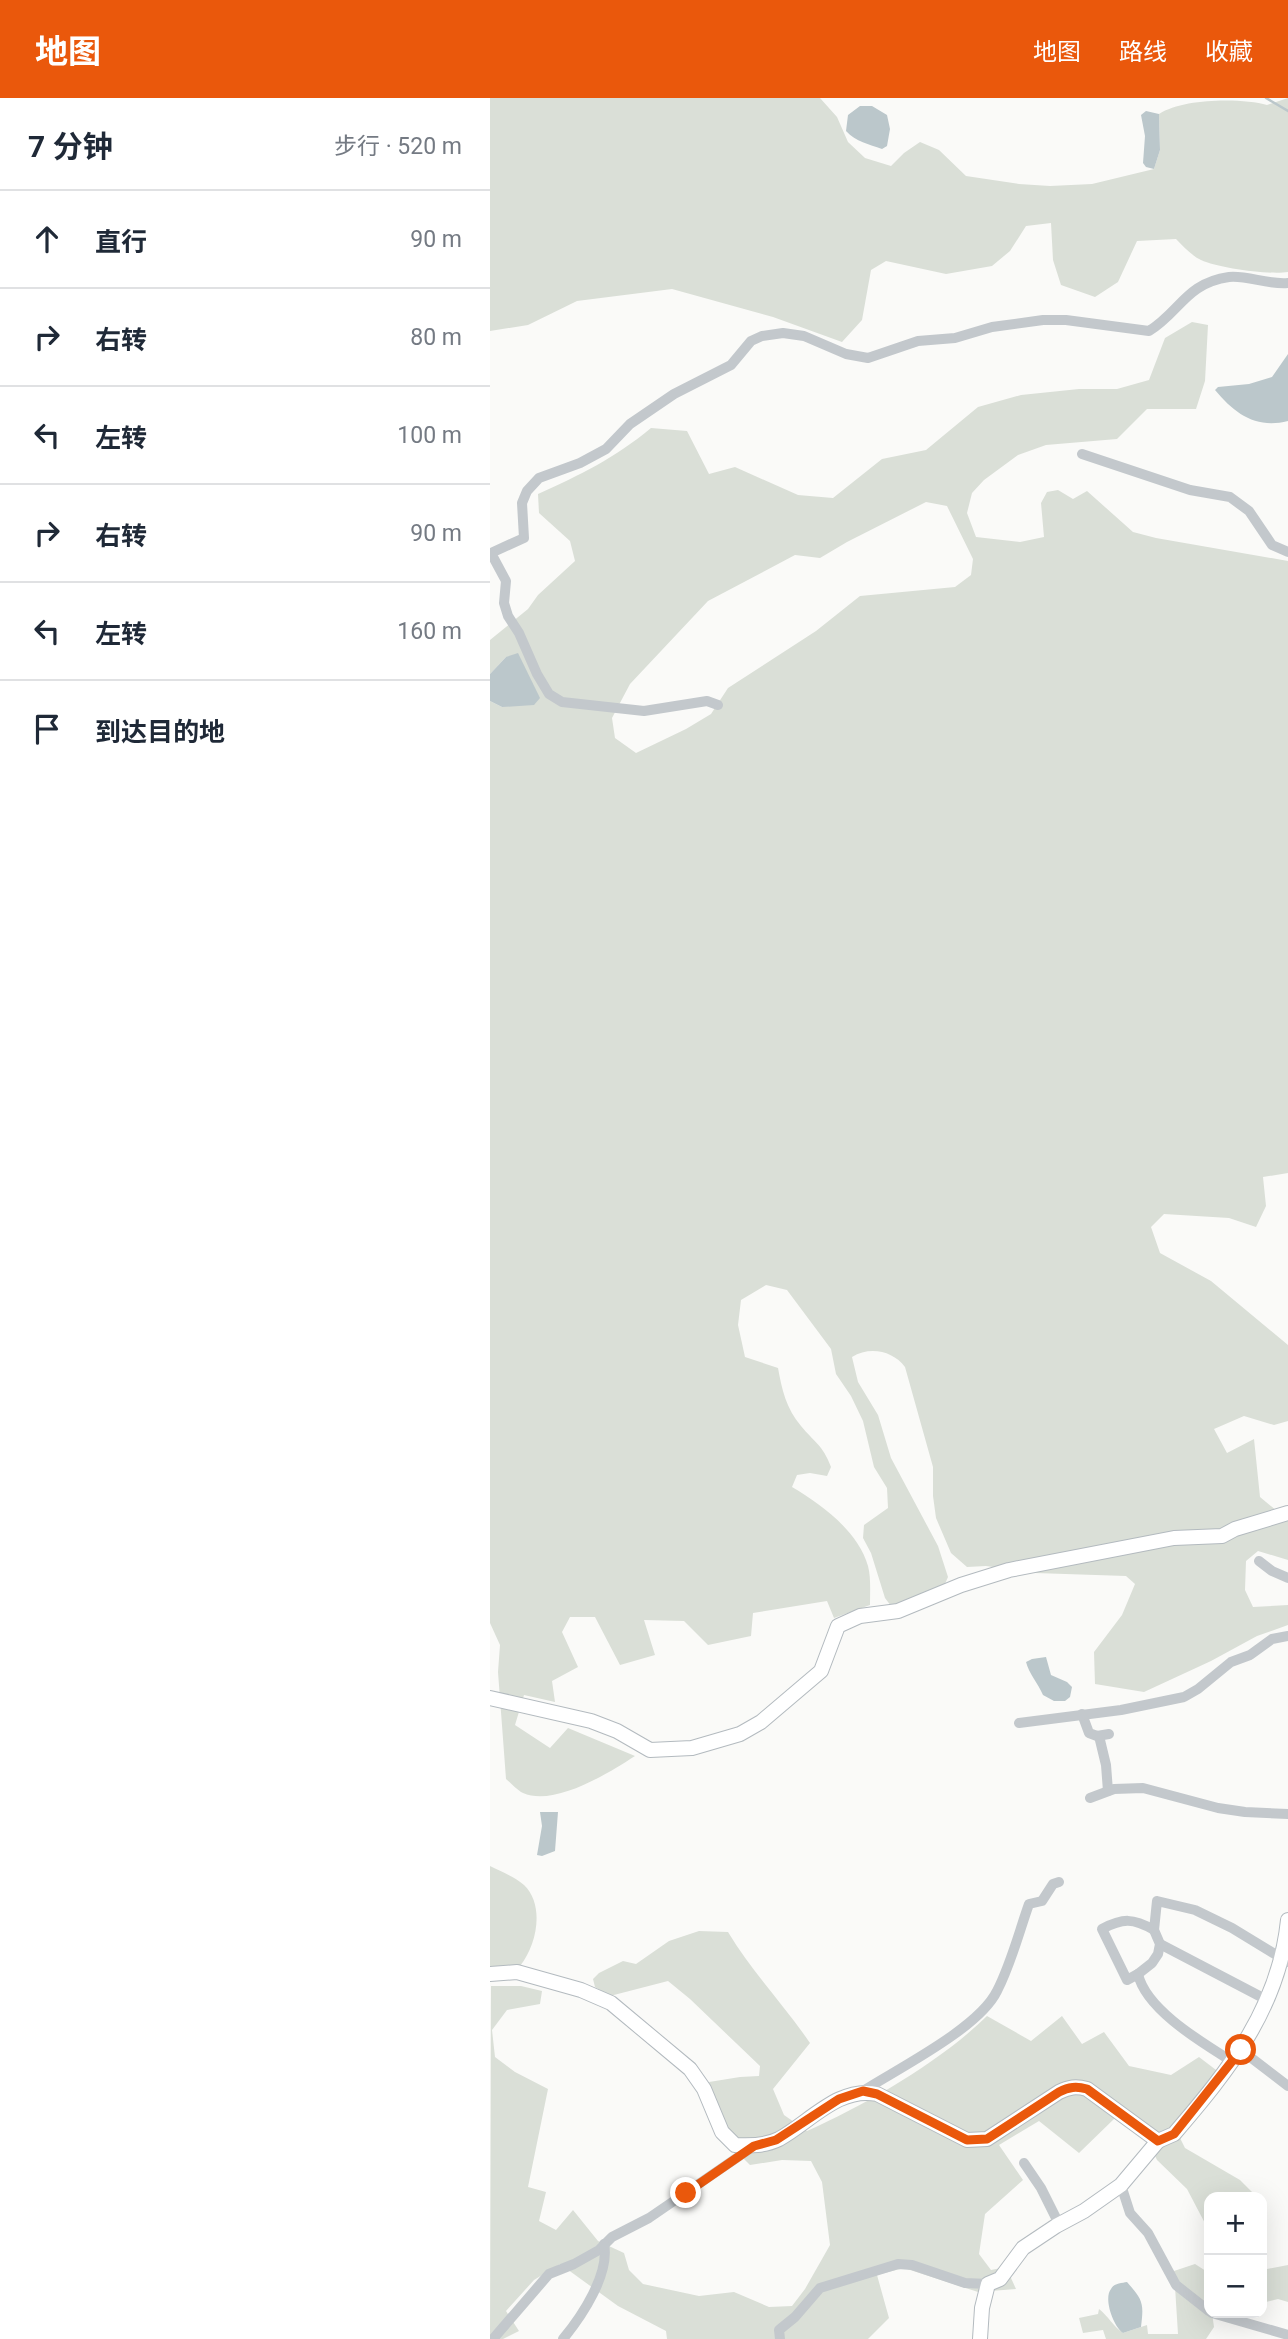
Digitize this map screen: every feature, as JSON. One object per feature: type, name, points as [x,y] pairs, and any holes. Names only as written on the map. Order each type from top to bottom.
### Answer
[{"type":"street","points":[[718,705],[706,701],[644,710],[562,702],[550,694],[508,616],[504,604],[506,581],[491,553],[524,538],[522,503],[527,491],[539,478],[580,463],[606,449],[630,424],[674,394],[731,365],[751,341],[762,336],[783,333],[804,336],[846,354],[868,358],[918,341],[955,338],[992,327],[1044,320],[1066,320],[1149,331],[1196,288],[1212,282],[1231,276],[1274,285],[1288,283]]},
{"type":"street","points":[[1082,454],[1190,490],[1230,498],[1249,511],[1272,545],[1288,552]]},
{"type":"street","points":[[490,1698],[591,1721],[617,1731],[650,1750],[692,1748],[740,1734],[761,1722],[821,1671],[838,1626],[860,1616],[898,1611],[961,1585],[1009,1570],[1174,1538],[1222,1536],[1235,1529],[1288,1513]]},
{"type":"street","points":[[1259,1561],[1288,1578]]},
{"type":"street","points":[[1019,1723],[1121,1710],[1184,1697],[1231,1662],[1250,1655],[1272,1639],[1288,1636]]},
{"type":"street","points":[[1082,1714],[1089,1733],[1104,1735],[1108,1791]]},
{"type":"street","points":[[1090,1798],[1124,1787],[1143,1788],[1218,1808],[1288,1814]]},
{"type":"street","points":[[490,1974],[517,1972],[580,1990],[611,2003],[690,2069],[704,2088],[722,2132],[735,2145],[754,2146],[776,2140],[839,2099],[863,2091],[951,2036],[984,2008],[997,1993],[1029,1904],[1042,1901],[1053,1884],[1059,1882]]},
{"type":"street","points":[[1154,1930],[1143,1923],[1120,1920],[1102,1929],[1127,1980],[1152,1963],[1158,1954],[1160,1944],[1154,1930],[1157,1902],[1195,1910],[1232,1928],[1285,1961]]},
{"type":"street","points":[[779,2339],[779,2330],[795,2317],[820,2288],[898,2264],[912,2265],[965,2283],[988,2284],[1000,2279],[1023,2248],[1121,2185],[1158,2141],[1174,2134],[1237,2056],[1269,2001],[1285,1961],[1288,1920]]},
{"type":"street","points":[[1160,1944],[1269,2001]]},
{"type":"street","points":[[1138,1974],[1141,1988],[1196,2038],[1237,2056],[1288,2086]]},
{"type":"street","points":[[863,2091],[877,2094],[967,2140],[987,2139],[1067,2087],[1079,2087],[1087,2089],[1158,2141]]},
{"type":"street","points":[[493,2339],[550,2274],[574,2264],[612,2237],[677,2199],[754,2146]]},
{"type":"street","points":[[1024,2164],[1041,2188],[1059,2224]]},
{"type":"street","points":[[1121,2185],[1130,2213],[1148,2233],[1176,2285],[1204,2307]]},
{"type":"street","points":[[564,2339],[581,2317],[597,2281],[606,2256],[604,2244]]},
{"type":"street","points":[[981,2339],[982,2308],[988,2284]]},
{"type":"street","points":[[1231,2318],[1288,2335]]},
{"type":"shaded area","points":[[490,98],[820,98],[837,117],[848,142],[865,158],[891,166],[920,142],[939,150],[966,176],[1050,186],[1092,184],[1154,169],[1160,150],[1159,114],[1170,109],[1213,101],[1243,101],[1267,105],[1288,98],[1288,272],[1257,272],[1209,263],[1194,256],[1176,239],[1137,241],[1118,282],[1095,297],[1061,285],[1053,260],[1051,223],[1026,226],[1010,251],[992,266],[946,274],[886,261],[871,270],[862,320],[842,342],[773,317],[672,289],[577,301],[528,325],[490,331]]},
{"type":"shaded area","points":[[860,106],[872,106],[887,115],[890,129],[887,146],[882,149],[858,140],[846,131],[848,115]]},
{"type":"shaded area","points":[[1146,111],[1159,114],[1160,150],[1154,169],[1143,163],[1145,136],[1141,115]]},
{"type":"shaded area","points":[[1192,322],[1208,325],[1205,381],[1196,409],[1147,409],[1117,439],[1046,445],[1018,455],[984,480],[972,493],[967,513],[976,537],[1020,542],[1044,537],[1041,503],[1047,492],[1058,490],[1073,499],[1087,491],[1133,532],[1288,561],[1288,1173],[1263,1177],[1266,1206],[1256,1227],[1229,1218],[1164,1214],[1151,1227],[1160,1253],[1211,1281],[1288,1345],[1288,1421],[1274,1425],[1244,1416],[1214,1429],[1227,1453],[1254,1439],[1260,1497],[1277,1511],[1288,1508],[1288,1560],[1258,1551],[1246,1561],[1245,1590],[1253,1607],[1288,1605],[1288,1625],[1257,1636],[1144,1692],[1095,1684],[1094,1652],[1122,1615],[1135,1584],[1126,1576],[1035,1573],[986,1566],[967,1567],[951,1553],[936,1518],[933,1467],[905,1367],[894,1357],[874,1351],[852,1357],[858,1382],[878,1415],[891,1458],[938,1546],[948,1577],[944,1586],[891,1606],[885,1598],[871,1553],[863,1538],[864,1525],[888,1508],[887,1488],[874,1467],[863,1421],[836,1374],[831,1349],[787,1290],[766,1285],[741,1300],[738,1325],[745,1357],[778,1368],[788,1406],[828,1460],[831,1467],[827,1476],[810,1473],[797,1475],[792,1487],[826,1510],[856,1541],[869,1570],[870,1605],[834,1618],[827,1601],[753,1613],[751,1636],[708,1645],[684,1621],[644,1620],[655,1655],[620,1665],[595,1617],[570,1617],[562,1632],[578,1667],[552,1681],[555,1702],[524,1695],[515,1725],[550,1748],[568,1728],[635,1756],[596,1779],[565,1792],[550,1796],[523,1793],[506,1779],[498,1672],[500,1645],[490,1623],[490,701],[502,707],[506,657],[490,674],[490,640],[528,609],[538,595],[575,561],[570,541],[539,513],[538,494],[597,465],[651,428],[687,431],[709,474],[735,467],[798,495],[833,498],[882,459],[926,450],[978,407],[1021,395],[1079,389],[1117,389],[1149,380],[1165,338]],"holes":[[[926,502],[947,506],[973,559],[971,575],[955,587],[860,596],[816,631],[728,688],[711,714],[686,729],[636,753],[615,738],[612,718],[630,684],[708,601],[795,555],[820,558]]]},
{"type":"shaded area","points":[[1288,354],[1288,421],[1266,423],[1247,418],[1230,406],[1215,390],[1218,387],[1249,384],[1272,377]]},
{"type":"shaded area","points":[[518,653],[540,698],[534,705],[502,707],[490,701],[490,674],[506,657]]},
{"type":"shaded area","points":[[1046,1657],[1051,1675],[1072,1687],[1070,1697],[1065,1701],[1054,1701],[1043,1695],[1027,1666],[1026,1662],[1032,1659]]},
{"type":"shaded area","points":[[540,1812],[558,1812],[555,1851],[542,1856],[537,1855],[542,1826]]},
{"type":"shaded area","points":[[490,1866],[524,1885],[535,1903],[534,1936],[520,1966],[490,1967]]},
{"type":"shaded area","points":[[699,1931],[728,1932],[747,1961],[790,2015],[810,2043],[773,2089],[784,2115],[807,2131],[902,2081],[947,2050],[987,2016],[1031,2041],[1062,2016],[1082,2044],[1104,2032],[1129,2066],[1171,2075],[1199,2057],[1220,2073],[1175,2128],[1185,2148],[1240,2180],[1252,2192],[1204,2192],[1204,2221],[1187,2189],[1157,2160],[1148,2141],[1115,2118],[1079,2153],[1039,2121],[999,2145],[1023,2180],[985,2214],[979,2254],[991,2270],[1006,2267],[1016,2289],[978,2292],[904,2268],[877,2275],[889,2318],[868,2339],[667,2339],[666,2331],[618,2306],[560,2264],[534,2280],[506,2311],[519,2331],[503,2339],[490,2339],[491,1986],[521,1986],[542,1991],[540,2004],[507,2010],[492,2030],[495,2057],[515,2072],[548,2089],[528,2187],[546,2192],[539,2221],[556,2230],[573,2210],[598,2241],[624,2253],[629,2270],[643,2284],[699,2296],[734,2292],[769,2307],[792,2306],[830,2245],[822,2182],[811,2161],[782,2160],[750,2165],[736,2151],[709,2082],[759,2076],[760,2066],[668,1981],[610,1996],[595,1987],[593,1979],[599,1973],[623,1961],[636,1964],[669,1941]]},
{"type":"shaded area","points":[[1195,2264],[1204,2270],[1204,2318],[1213,2318],[1214,2327],[1206,2339],[1106,2339],[1103,2330],[1083,2333],[1079,2318],[1098,2314],[1099,2309],[1123,2333],[1147,2325],[1148,2334],[1178,2334],[1174,2271]]},
{"type":"shaded area","points":[[1288,2265],[1288,2302],[1278,2299],[1267,2302],[1267,2269]]},
{"type":"shaded area","points":[[1127,2282],[1141,2302],[1142,2319],[1141,2327],[1123,2333],[1113,2319],[1108,2299],[1112,2287]]},
{"type":"waterway","points":[[1266,98],[1288,111]]},
{"type":"route","points":[[686,2193],[754,2146],[776,2140],[839,2099],[863,2091],[877,2094],[967,2140],[987,2139],[1067,2087],[1079,2087],[1087,2089],[1158,2141],[1166,2139],[1174,2134],[1204,2100],[1241,2050]]}]
